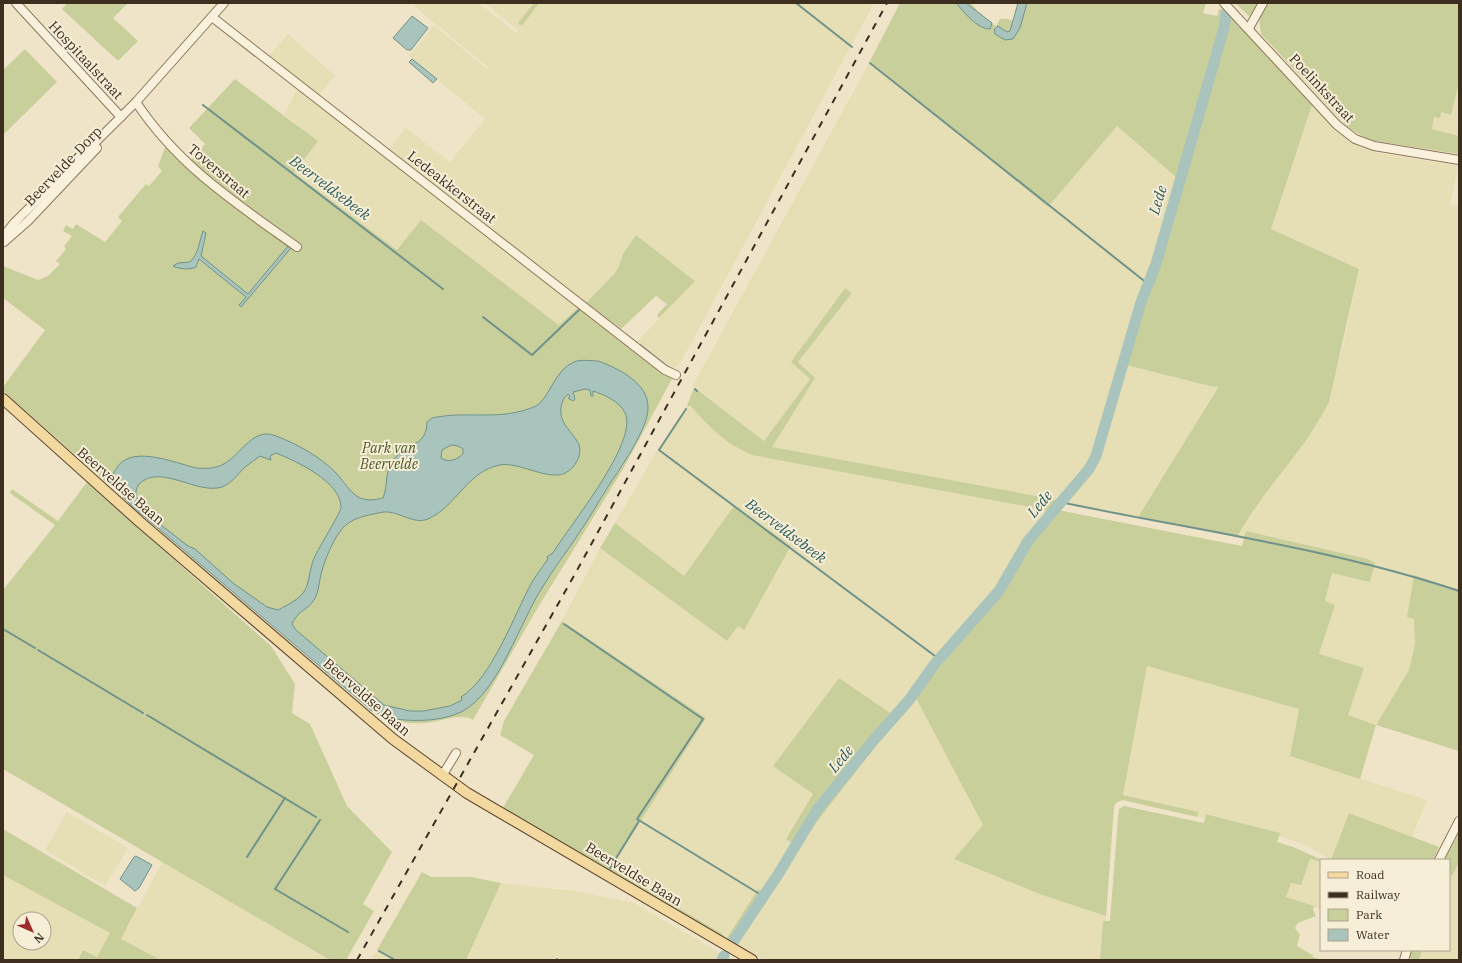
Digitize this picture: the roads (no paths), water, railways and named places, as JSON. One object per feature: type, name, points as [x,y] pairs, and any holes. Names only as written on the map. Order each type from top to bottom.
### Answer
[{"type":"main road","name":"Beerveldse Baan","points":[[3,399],[140,522],[393,739],[442,776],[467,793],[752,960]]},
{"type":"street","name":"Hospitaalstraat","points":[[16,3],[121,117]]},
{"type":"street","name":"Beervelde-Dorp","points":[[3,237],[14,223],[136,102],[224,3]]},
{"type":"street","name":"Poelinkstraat","points":[[1224,3],[1249,28],[1337,125],[1355,139],[1374,146],[1459,160]]},
{"type":"street","points":[[1249,28],[1263,3]]},
{"type":"street","name":"Ledeakkerstraat","points":[[212,17],[665,370],[676,375]]},
{"type":"street","name":"Beervelde-Dorp","points":[[3,242],[28,221],[113,132],[136,102]]},
{"type":"street","name":"Toverstraat","points":[[136,102],[186,164],[297,248]]},
{"type":"street","points":[[442,776],[456,753]]},
{"type":"street","points":[[1440,859],[1459,822]]},
{"type":"water","points":[[956,3],[966,3],[992,23],[990,29],[976,23]]},
{"type":"water","points":[[1018,3],[1027,3],[1020,28],[1013,39],[1005,40],[995,34],[994,30],[998,26],[1007,32],[1010,31]]},
{"type":"water","points":[[412,16],[428,28],[411,50],[407,50],[393,38]]},
{"type":"water","points":[[412,59],[437,79],[433,83],[409,62]]},
{"type":"water","points":[[203,231],[206,233],[201,256],[248,294],[288,246],[291,248],[241,307],[239,305],[246,297],[199,259],[196,267],[191,269],[173,266],[178,263],[190,262],[193,259]]},
{"type":"water","points":[[579,361],[598,361],[623,372],[643,391],[647,398],[648,407],[644,427],[625,461],[542,588],[498,672],[476,701],[455,715],[436,719],[407,720],[387,717],[372,711],[140,513],[121,495],[112,481],[114,472],[122,462],[130,458],[140,456],[161,458],[195,468],[213,468],[224,464],[252,440],[267,434],[292,443],[315,456],[329,466],[356,496],[369,500],[380,499],[383,498],[385,493],[388,470],[394,459],[424,436],[427,422],[432,418],[458,415],[510,414],[523,411],[536,406],[541,402],[557,377],[567,366]],"holes":[[[585,389],[590,390],[591,396],[593,396],[593,391],[602,394],[619,405],[625,413],[627,426],[622,443],[613,463],[553,553],[547,557],[548,559],[532,582],[492,661],[483,676],[461,697],[462,700],[450,706],[424,711],[410,711],[384,705],[296,630],[292,624],[297,616],[312,603],[316,597],[321,574],[328,553],[340,531],[350,522],[358,518],[384,512],[390,512],[417,520],[428,519],[446,506],[479,474],[500,465],[516,466],[552,475],[560,475],[567,472],[574,466],[580,454],[579,445],[565,425],[561,413],[564,398],[568,394],[570,396],[568,398],[573,401],[575,399],[573,392]],[[451,445],[458,446],[463,449],[463,454],[452,460],[444,460],[441,458],[442,450]],[[276,453],[295,461],[326,481],[339,498],[341,508],[317,552],[304,592],[292,602],[278,610],[267,607],[233,583],[195,549],[188,546],[161,525],[153,513],[137,498],[136,495],[139,484],[148,478],[157,477],[168,478],[201,487],[222,487],[232,481],[245,467],[260,456],[271,460],[270,456]]]},
{"type":"water","points":[[136,856],[152,865],[139,888],[135,891],[120,879]]},
{"type":"waterway","points":[[796,3],[852,47]]},
{"type":"waterway","name":"Lede","points":[[733,942],[779,873],[817,810],[873,741],[909,700],[934,665],[999,591],[1028,541],[1089,469],[1096,456],[1141,302],[1156,264],[1224,28],[1226,13]]},
{"type":"waterway","points":[[870,63],[1148,284]]},
{"type":"waterway","name":"Beerveldsebeek","points":[[203,105],[443,289]]},
{"type":"waterway","name":"Beerveldsebeek","points":[[483,317],[532,355],[581,308]]},
{"type":"waterway","name":"Beerveldsebeek","points":[[625,334],[637,343]]},
{"type":"waterway","name":"Beerveldsebeek","points":[[640,345],[669,368]]},
{"type":"waterway","name":"Beerveldsebeek","points":[[686,409],[659,450],[939,659]]},
{"type":"waterway","points":[[1060,502],[1311,551],[1410,576],[1459,591]]},
{"type":"waterway","points":[[564,624],[703,719],[637,819],[758,893]]},
{"type":"waterway","points":[[3,629],[35,648]]},
{"type":"waterway","points":[[38,650],[143,713]]},
{"type":"waterway","points":[[147,715],[316,817]]},
{"type":"waterway","points":[[247,857],[285,798]]},
{"type":"waterway","points":[[320,820],[275,889],[348,932]]},
{"type":"waterway","points":[[610,868],[639,821]]},
{"type":"waterway","points":[[379,951],[395,960]]},
{"type":"waterway","name":"Lede","points":[[722,960],[724,956]]},
{"type":"railway","points":[[357,960],[575,574],[887,3]]},
{"type":"park label","name":"Park van Beervelde","points":[[389,456]]}]
